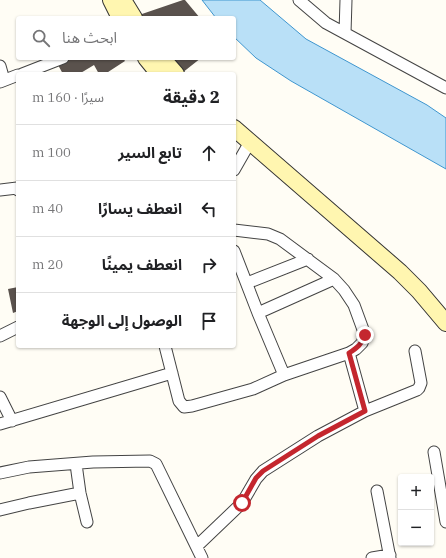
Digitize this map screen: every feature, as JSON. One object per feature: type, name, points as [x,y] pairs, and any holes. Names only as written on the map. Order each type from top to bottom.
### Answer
[{"type":"main road","points":[[111,0],[119,16]]},
{"type":"main road","points":[[123,0],[133,16]]},
{"type":"main road","points":[[148,60],[157,72]]},
{"type":"main road","points":[[164,60],[174,72]]},
{"type":"main road","points":[[236,132],[242,145],[393,275],[413,295],[446,334]]},
{"type":"main road","points":[[242,145],[400,272],[419,291],[446,323]]},
{"type":"street","points":[[299,0],[326,23],[446,88]]},
{"type":"street","points":[[345,33],[346,0]]},
{"type":"street","points":[[27,72],[58,60]]},
{"type":"street","points":[[0,66],[2,81],[16,76]]},
{"type":"street","points":[[236,164],[242,145]]},
{"type":"street","points":[[0,190],[16,188]]},
{"type":"street","points":[[166,348],[179,401],[184,407],[253,389],[284,375],[349,353],[356,349],[362,342],[365,335],[354,305],[344,290],[334,279],[280,239],[268,234],[236,230]]},
{"type":"street","points":[[236,256],[284,375]]},
{"type":"street","points":[[247,283],[308,259]]},
{"type":"street","points":[[258,313],[334,279]]},
{"type":"street","points":[[0,336],[16,328]]},
{"type":"street","points":[[197,546],[242,503],[256,478],[263,471],[318,436],[365,411],[417,390],[421,383],[415,351]]},
{"type":"street","points":[[349,353],[365,411]]},
{"type":"street","points":[[0,424],[172,373]]},
{"type":"street","points":[[0,397],[12,421]]},
{"type":"street","points":[[434,452],[446,522]]},
{"type":"street","points":[[0,473],[29,467],[93,462],[150,460],[156,464],[202,558]]},
{"type":"street","points":[[76,464],[80,493],[87,522]]},
{"type":"street","points":[[372,558],[390,556],[377,491]]},
{"type":"street","points":[[0,510],[80,493]]},
{"type":"water","points":[[202,0],[260,0],[306,39],[427,105],[446,118],[446,169],[291,81],[256,58],[236,39],[236,16],[214,16]]},
{"type":"building","points":[[185,0],[198,16],[140,16],[139,15]]},
{"type":"building","points":[[68,60],[125,61],[108,72],[98,72],[94,65],[82,72],[62,72],[58,65]]},
{"type":"building","points":[[172,60],[198,60],[183,72],[181,72]]},
{"type":"building","points":[[16,287],[16,312],[13,313],[8,289]]},
{"type":"route","points":[[242,503],[256,478],[263,471],[297,448],[365,411],[349,353],[356,349],[362,342],[365,335]]}]
